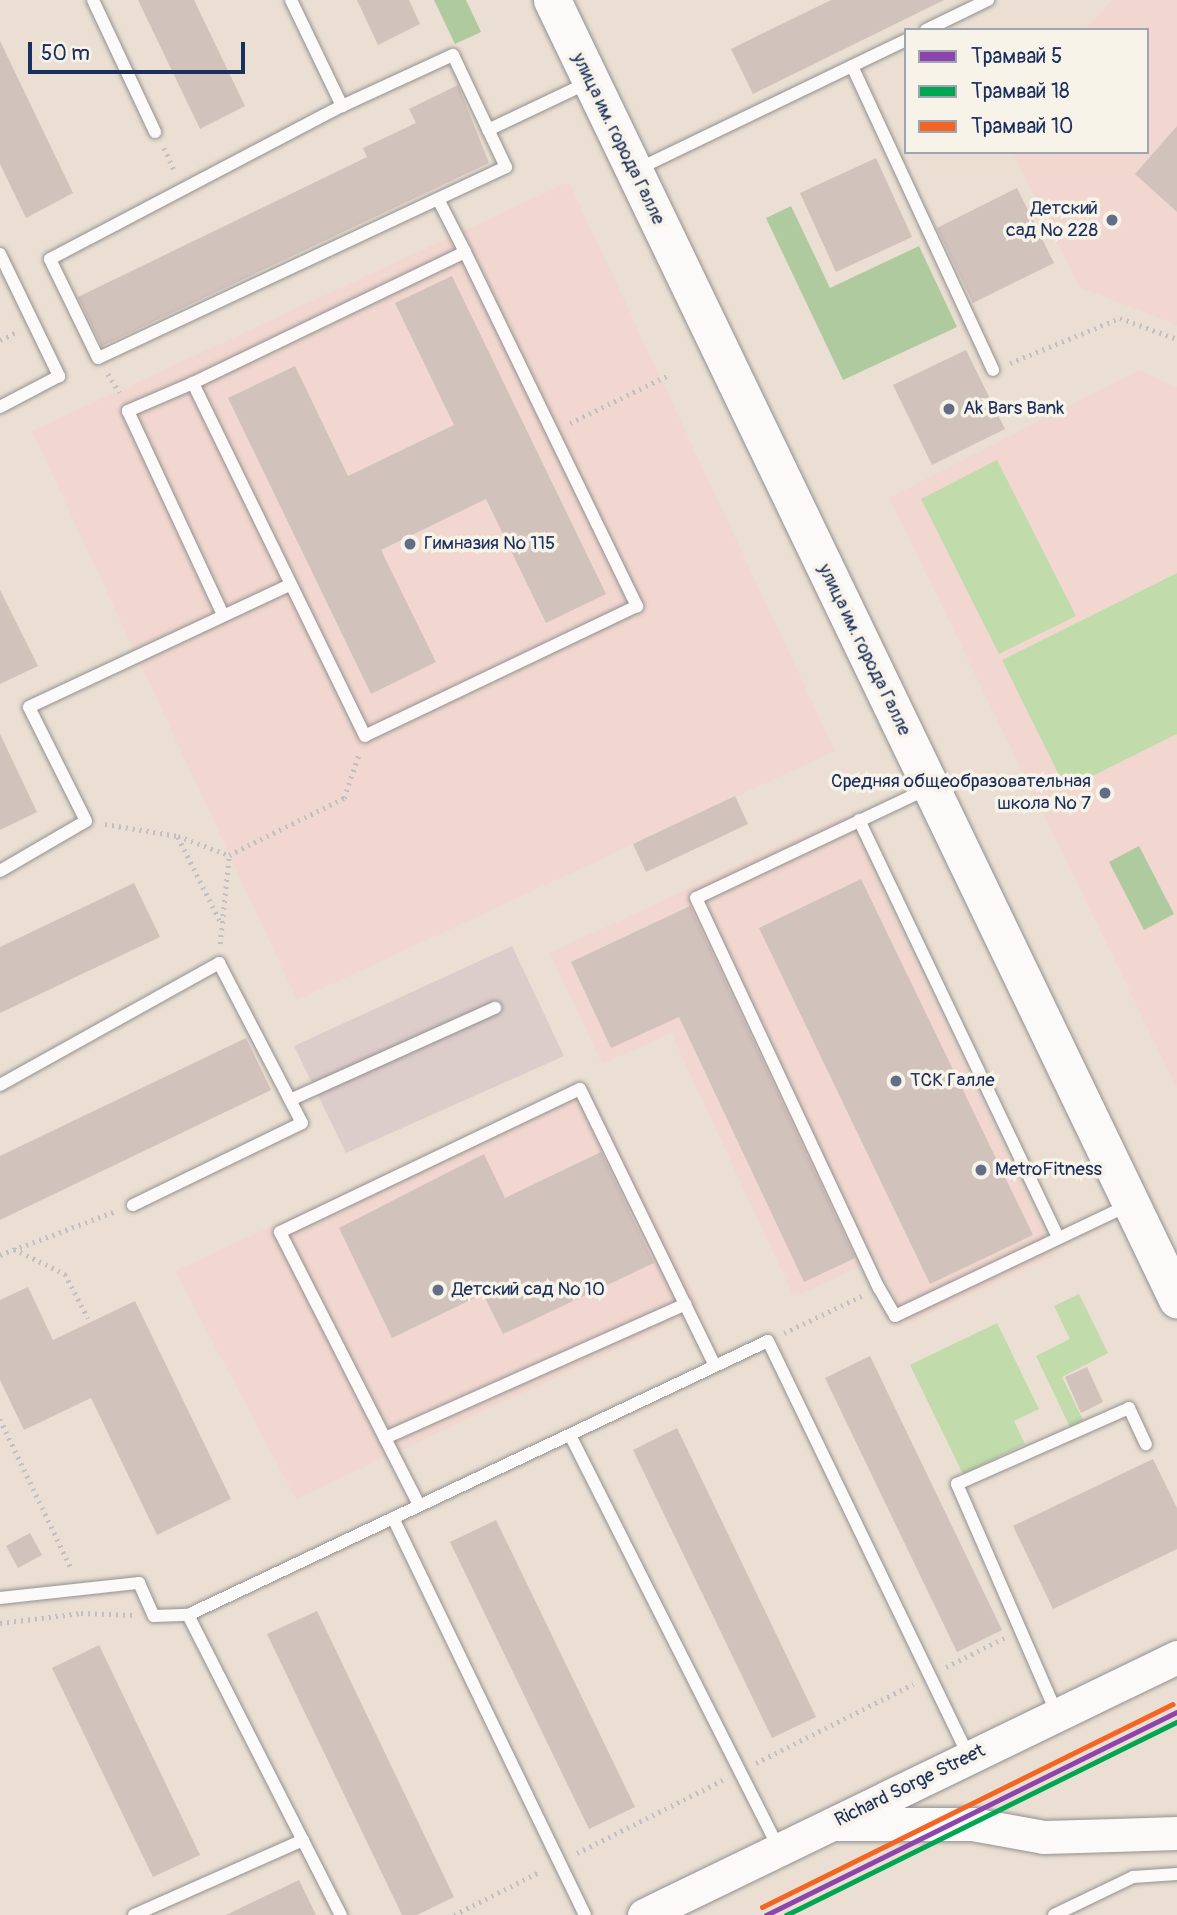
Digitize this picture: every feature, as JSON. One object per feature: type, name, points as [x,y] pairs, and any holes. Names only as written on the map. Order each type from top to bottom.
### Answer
[{"type":"main road","name":"улица им. города Галле","points":[[552,0],[1177,1299]]},
{"type":"main road","name":"Richard Sorge Street","points":[[644,1915],[1177,1657]]},
{"type":"main road","points":[[830,1824],[972,1824],[1044,1837],[1177,1833]]},
{"type":"lane","points":[[93,0],[155,132]]},
{"type":"lane","points":[[291,0],[342,106]]},
{"type":"lane","points":[[930,28],[988,0]]},
{"type":"lane","points":[[633,172],[904,41]]},
{"type":"lane","points":[[453,54],[506,167],[98,358],[50,259],[342,106],[453,54]]},
{"type":"lane","points":[[852,66],[993,370]]},
{"type":"lane","points":[[488,130],[590,81]]},
{"type":"lane","points":[[193,383],[365,736],[637,606],[438,199]]},
{"type":"lane","points":[[223,615],[128,411],[193,383],[465,252]]},
{"type":"lane","points":[[0,254],[59,376],[0,407]]},
{"type":"lane","points":[[0,871],[86,821],[29,707],[291,584]]},
{"type":"lane","points":[[930,787],[696,898],[879,1288],[895,1315],[1131,1204]]},
{"type":"lane","points":[[859,820],[1058,1238]]},
{"type":"lane","points":[[0,1085],[219,962],[302,1124],[133,1205]]},
{"type":"lane","points":[[290,1100],[495,1008]]},
{"type":"lane","points":[[419,1506],[280,1231],[580,1089],[715,1366]]},
{"type":"lane","points":[[385,1438],[686,1304]]},
{"type":"lane","points":[[0,1598],[139,1583],[154,1616],[188,1615],[768,1341],[969,1757]]},
{"type":"lane","points":[[1057,1714],[957,1484],[1129,1408],[1146,1444]]},
{"type":"lane","points":[[570,1435],[779,1849]]},
{"type":"lane","points":[[393,1518],[585,1915]]},
{"type":"lane","points":[[188,1615],[341,1915]]},
{"type":"lane","points":[[134,1915],[303,1840]]},
{"type":"lane","points":[[1054,1915],[1133,1877],[1177,1874]]},
{"type":"path","points":[[155,132],[184,189]]},
{"type":"path","points":[[993,370],[1120,318],[1177,339]]},
{"type":"path","points":[[98,358],[128,411]]},
{"type":"path","points":[[552,432],[667,376]]},
{"type":"path","points":[[86,821],[178,836],[229,855],[344,798],[365,736]]},
{"type":"path","points":[[178,836],[222,924]]},
{"type":"path","points":[[219,962],[229,855]]},
{"type":"path","points":[[0,1255],[133,1205]]},
{"type":"path","points":[[13,1248],[65,1274],[88,1318]]},
{"type":"path","points":[[768,1341],[879,1288]]},
{"type":"path","points":[[0,1419],[80,1588]]},
{"type":"path","points":[[0,1623],[81,1613],[154,1616]]},
{"type":"shaded area","name":"Детский сад № 228","points":[[1113,0],[1177,0],[1177,325],[1079,287],[1014,154],[1149,154],[1149,28],[1086,28]]},
{"type":"shaded area","name":"Гимназия № 115","points":[[569,182],[835,751],[297,1000],[32,431]]},
{"type":"shaded area","name":"Средняя общеобразовательная школа № 7","points":[[1139,370],[1177,387],[1177,1088],[889,498]]},
{"type":"shaded area","points":[[846,815],[1054,1255],[907,1324],[876,1259],[794,1297],[671,1033],[602,1064],[550,953]]},
{"type":"shaded area","points":[[512,946],[564,1056],[346,1153],[294,1046]]},
{"type":"shaded area","name":"Детский сад № 10","points":[[585,1082],[702,1309],[296,1499],[175,1271]]},
{"type":"green space","points":[[434,0],[466,0],[481,32],[455,44]]},
{"type":"green space","points":[[791,206],[830,288],[919,246],[957,327],[843,380],[766,218]]},
{"type":"green space","points":[[997,460],[1076,616],[999,654],[921,499]]},
{"type":"green space","points":[[1177,573],[1177,734],[1066,789],[1002,660]]},
{"type":"green space","points":[[1139,846],[1174,914],[1144,930],[1109,862]]},
{"type":"green space","points":[[1079,1294],[1108,1353],[1062,1377],[1083,1420],[1070,1427],[1036,1356],[1070,1339],[1054,1306]]},
{"type":"green space","points":[[997,1323],[1039,1409],[1014,1421],[1025,1444],[963,1474],[910,1365]]},
{"type":"building","points":[[138,0],[194,0],[245,106],[200,129]]},
{"type":"building","points":[[357,0],[409,0],[420,24],[378,45]]},
{"type":"building","points":[[831,0],[944,0],[753,94],[731,49]]},
{"type":"building","points":[[0,41],[73,193],[26,218],[0,164]]},
{"type":"building","points":[[458,85],[489,163],[102,346],[78,297],[367,157],[363,148],[416,123],[409,109]]},
{"type":"building","points":[[1177,126],[1177,212],[1135,174]]},
{"type":"building","points":[[876,158],[912,237],[836,272],[800,193]]},
{"type":"building","points":[[1017,188],[1054,263],[973,303],[937,228]]},
{"type":"building","points":[[452,276],[606,594],[546,623],[486,499],[381,550],[436,662],[371,694],[228,398],[295,366],[348,476],[454,425],[395,303]]},
{"type":"building","points":[[966,350],[1005,429],[932,465],[893,385]]},
{"type":"building","points":[[0,590],[38,666],[0,684]]},
{"type":"building","points":[[0,734],[37,812],[0,830]]},
{"type":"building","points":[[735,796],[748,824],[646,872],[633,844]]},
{"type":"building","name":"ТСК Галле","points":[[861,879],[1033,1235],[930,1284],[759,928]]},
{"type":"building","points":[[134,883],[160,937],[0,1013],[0,947]]},
{"type":"building","points":[[690,906],[855,1258],[804,1282],[679,1017],[611,1048],[571,962]]},
{"type":"building","points":[[246,1038],[271,1090],[0,1220],[0,1156]]},
{"type":"building","points":[[601,1152],[654,1263],[503,1334],[483,1294],[392,1338],[339,1228],[484,1154],[505,1198]]},
{"type":"building","points":[[28,1287],[53,1340],[135,1301],[231,1499],[157,1535],[91,1398],[24,1430],[0,1380],[0,1300]]},
{"type":"building","points":[[870,1356],[1002,1630],[957,1652],[825,1378]]},
{"type":"building","points":[[1087,1367],[1103,1402],[1081,1413],[1065,1377]]},
{"type":"building","points":[[677,1428],[816,1717],[772,1738],[633,1450]]},
{"type":"building","points":[[1153,1459],[1177,1508],[1177,1549],[1053,1609],[1013,1526]]},
{"type":"building","points":[[496,1520],[635,1807],[589,1829],[450,1542]]},
{"type":"building","points":[[30,1533],[42,1555],[18,1568],[6,1546]]},
{"type":"building","points":[[317,1611],[454,1897],[417,1915],[402,1915],[267,1634]]},
{"type":"building","points":[[99,1645],[200,1855],[153,1877],[52,1668]]},
{"type":"building","points":[[299,1880],[316,1915],[226,1915]]},
{"type":"tram line","name":"10","points":[[762,1907],[1173,1704]]},
{"type":"tram line","name":"5","points":[[766,1915],[1177,1712]]},
{"type":"tram line","name":"18","points":[[786,1915],[1177,1722]]},
{"type":"place","name":"Детский сад № 228","points":[[1112,220]]},
{"type":"place","name":"Ak Bars Bank","points":[[949,409]]},
{"type":"place","name":"Гимназия № 115","points":[[410,544]]},
{"type":"place","name":"Средняя общеобразовательная школа № 7","points":[[1105,793]]},
{"type":"place","name":"ТСК Галле","points":[[896,1081]]},
{"type":"place","name":"MetroFitness","points":[[981,1170]]},
{"type":"place","name":"Детский сад № 10","points":[[438,1290]]}]
